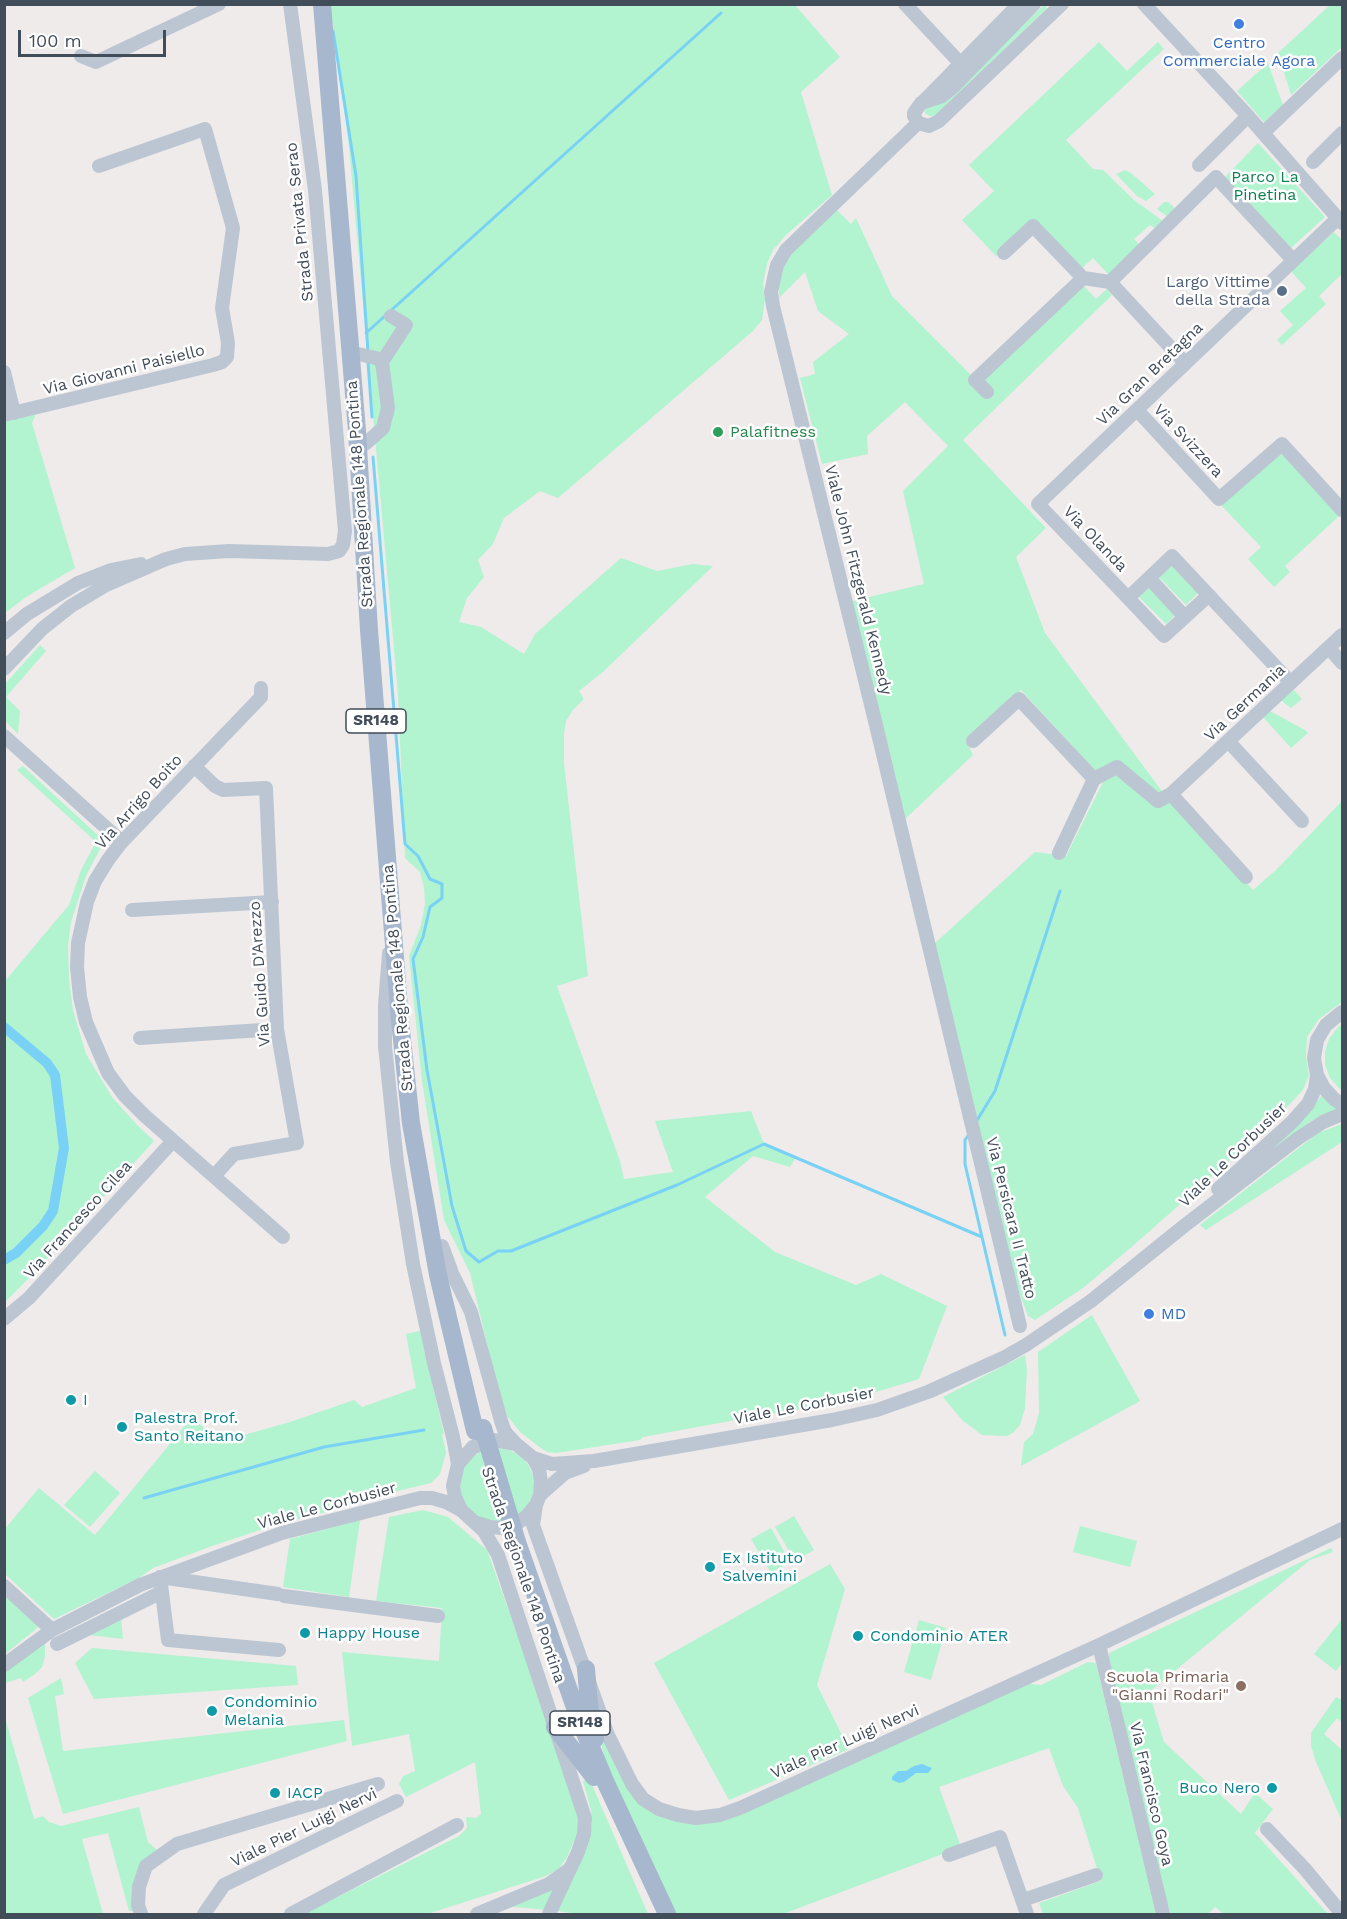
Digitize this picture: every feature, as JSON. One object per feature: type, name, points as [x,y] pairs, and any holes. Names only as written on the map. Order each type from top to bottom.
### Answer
[{"type":"main road","name":"Strada Regionale 148 Pontina","points":[[323,4],[337,83],[372,358],[361,437],[369,630],[400,1021],[411,1123],[438,1275],[479,1429],[513,1543],[600,1779],[654,1904],[667,1914]]},
{"type":"main road","name":"Strada Regionale 148 Pontina","points":[[323,4],[361,437],[408,1023],[421,1122],[442,1246],[479,1429]]},
{"type":"main road","points":[[586,1669],[600,1779]]},
{"type":"main road","points":[[555,1727],[600,1779]]},
{"type":"street","points":[[81,56],[96,62],[219,4]]},
{"type":"street","name":"Strada Privata Serao","points":[[290,4],[315,190],[334,398],[361,437]]},
{"type":"street","points":[[905,4],[960,63]]},
{"type":"street","points":[[918,123],[914,116],[924,101],[1019,4]]},
{"type":"street","points":[[924,101],[942,96],[951,89],[1034,4]]},
{"type":"street","name":"Viale John Fitzgerald Kennedy","points":[[970,1119],[921,887],[771,292],[775,271],[786,250],[918,123],[929,126],[939,121],[1062,4]]},
{"type":"street","points":[[1144,4],[1263,132],[1340,220]]},
{"type":"street","points":[[1263,132],[1342,58]]},
{"type":"street","points":[[1199,165],[1248,116]]},
{"type":"street","name":"Via Giovanni Paisiello","points":[[9,414],[213,365],[222,362],[229,351],[222,308],[233,228],[205,129],[99,166]]},
{"type":"street","points":[[1313,162],[1342,133]]},
{"type":"street","points":[[1110,282],[1216,177],[1293,260]]},
{"type":"street","name":"Via Gran Bretagna","points":[[1038,504],[1293,260],[1340,220]]},
{"type":"street","points":[[1004,253],[1033,226],[1083,278],[1110,282],[1185,363]]},
{"type":"street","points":[[987,392],[975,380],[1083,278]]},
{"type":"street","points":[[372,358],[406,325],[391,316]]},
{"type":"street","name":"Strada Regionale 148 Pontina","points":[[361,437],[383,428],[387,416],[388,408],[372,358]]},
{"type":"street","points":[[4,372],[9,414]]},
{"type":"street","points":[[26,645],[7,631],[47,600],[78,582],[111,570],[185,554],[218,551],[324,554],[339,551],[345,531],[334,398]]},
{"type":"street","name":"Via Svizzera","points":[[1137,410],[1219,499],[1282,444],[1342,510]]},
{"type":"street","name":"Via Olanda","points":[[1038,504],[1164,636],[1209,595]]},
{"type":"street","name":"Via Olanda","points":[[1128,598],[1172,556],[1291,683]]},
{"type":"street","points":[[4,669],[52,620],[78,601],[106,585],[161,561]]},
{"type":"street","name":"Via Olanda","points":[[1149,578],[1185,617]]},
{"type":"street","name":"Via Germania","points":[[1171,794],[1342,635]]},
{"type":"street","points":[[1329,648],[1342,663]]},
{"type":"street","name":"Via Arrigo Boito","points":[[261,688],[261,696],[122,842],[108,860],[95,881],[87,902],[78,943],[77,968],[80,997],[86,1022],[108,1073],[125,1096],[283,1237]]},
{"type":"street","points":[[973,741],[1019,699],[1094,779]]},
{"type":"street","points":[[4,736],[122,842]]},
{"type":"street","points":[[1228,741],[1302,822]]},
{"type":"street","name":"Via Guido D'Arezzo","points":[[195,766],[215,786],[223,790],[266,788],[277,1029],[297,1143],[234,1154],[214,1176]]},
{"type":"street","points":[[1059,853],[1094,779],[1117,767],[1158,801],[1171,794],[1246,877]]},
{"type":"street","points":[[132,910],[272,902]]},
{"type":"street","points":[[393,924],[387,971],[385,1046],[397,1162],[413,1264],[458,1464],[453,1486],[455,1497],[461,1510],[484,1531],[498,1555],[585,1818],[584,1833],[571,1868],[549,1914]]},
{"type":"street","name":"Viale Le Corbusier","points":[[1184,1226],[1220,1187],[1292,1122],[1308,1104],[1315,1089],[1317,1075],[1314,1058],[1317,1041],[1326,1025],[1342,1012]]},
{"type":"street","points":[[140,1038],[277,1029]]},
{"type":"street","points":[[1317,1075],[1324,1088],[1342,1104]]},
{"type":"street","name":"Viale Le Corbusier","points":[[533,1458],[552,1464],[594,1461],[832,1420],[877,1410],[928,1392],[1026,1345],[1091,1301],[1297,1139],[1323,1122],[1342,1114]]},
{"type":"street","name":"Via Persicara II Tratto","points":[[970,1119],[1020,1326]]},
{"type":"street","name":"Via Francesco Cilea","points":[[4,1319],[29,1298],[173,1141]]},
{"type":"street","points":[[442,1246],[471,1312],[501,1421],[506,1432],[516,1444],[533,1458],[540,1475],[538,1500],[522,1520],[503,1528],[477,1523]]},
{"type":"street","points":[[458,1464],[473,1448],[483,1443],[494,1440],[516,1444]]},
{"type":"street","name":"Viale Le Corbusier","points":[[538,1500],[565,1473],[594,1461]]},
{"type":"street","name":"Viale Le Corbusier","points":[[4,1665],[52,1630],[120,1594],[160,1577],[282,1533],[420,1498],[432,1498],[446,1502],[461,1510]]},
{"type":"street","name":"Viale Pier Luigi Nervi","points":[[538,1500],[533,1525],[608,1735],[632,1784],[643,1799],[659,1809],[696,1818],[720,1815],[740,1808],[1099,1646],[1342,1529]]},
{"type":"street","points":[[203,1561],[200,1572],[213,1585]]},
{"type":"street","points":[[279,1650],[168,1640],[160,1577],[438,1616]]},
{"type":"street","points":[[4,1586],[52,1630]]},
{"type":"street","points":[[57,1644],[162,1592]]},
{"type":"street","name":"Via Francisco Goya","points":[[1099,1646],[1162,1914]]},
{"type":"street","name":"Viale Pier Luigi Nervi","points":[[141,1914],[138,1905],[139,1887],[146,1866],[177,1844],[378,1784]]},
{"type":"street","name":"Viale Pier Luigi Nervi","points":[[204,1914],[224,1885],[397,1801]]},
{"type":"street","points":[[291,1914],[457,1825]]},
{"type":"street","points":[[1267,1828],[1342,1914]]},
{"type":"street","points":[[949,1855],[1000,1837],[1028,1914]]},
{"type":"street","points":[[477,1914],[549,1884],[571,1868]]},
{"type":"street","points":[[1023,1900],[1096,1875]]},
{"type":"green space","points":[[330,5],[795,5],[840,57],[801,92],[832,195],[786,235],[773,250],[763,283],[765,299],[762,320],[753,331],[558,498],[540,491],[504,518],[493,544],[478,560],[484,577],[467,598],[459,622],[481,627],[524,654],[535,634],[621,558],[657,571],[693,564],[713,566],[604,671],[579,691],[584,699],[566,721],[564,763],[588,976],[557,986],[620,1161],[624,1179],[673,1172],[655,1121],[751,1111],[764,1144],[796,1157],[790,1167],[753,1156],[705,1197],[775,1252],[856,1285],[881,1274],[947,1306],[919,1379],[840,1403],[556,1453],[547,1452],[538,1446],[520,1432],[509,1418],[505,1418],[470,1273],[444,1220],[422,1081],[409,956],[421,925],[425,904],[424,887],[420,872],[405,858],[398,694],[349,147]]},
{"type":"green space","points":[[1044,5],[1047,8],[936,115],[929,116],[925,113],[924,108],[953,93]]},
{"type":"green space","points":[[1330,5],[1342,5],[1342,47],[1291,95],[1278,53]]},
{"type":"green space","points":[[1099,42],[1127,71],[1158,42],[1164,49],[1066,140],[1093,169],[1103,170],[1134,200],[1163,221],[1156,229],[1150,225],[1134,239],[1140,245],[1109,275],[1093,258],[1080,270],[1033,221],[996,256],[962,220],[994,191],[969,165]]},
{"type":"green space","points":[[1268,63],[1283,105],[1264,122],[1237,91]]},
{"type":"green space","name":"Parco La Pinetina","points":[[1258,143],[1325,217],[1291,248],[1225,177]]},
{"type":"green space","points":[[1125,170],[1155,194],[1146,201],[1137,196],[1116,174]]},
{"type":"green space","points":[[1164,202],[1168,202],[1176,209],[1168,217],[1157,209]]},
{"type":"green space","points":[[836,209],[851,224],[856,218],[892,296],[979,383],[1082,284],[1096,299],[1107,289],[1112,295],[963,440],[1046,528],[1016,557],[1045,633],[1161,790],[1253,890],[1276,870],[1342,801],[1342,1002],[1319,1019],[1307,1037],[1306,1057],[1309,1075],[1303,1090],[1270,1125],[1135,1244],[1083,1288],[1035,1320],[1028,1316],[1017,1286],[934,944],[1035,852],[1066,856],[1104,780],[1021,690],[967,743],[973,755],[904,820],[852,601],[924,584],[903,491],[948,446],[905,402],[867,436],[868,454],[822,464],[800,378],[815,374],[813,362],[849,334],[818,311],[805,272],[779,298],[779,284],[783,267],[793,250]]},
{"type":"green space","points":[[1334,232],[1342,240],[1342,274],[1319,296],[1326,304],[1282,345],[1277,340],[1293,325],[1280,311],[1306,288],[1291,271]]},
{"type":"green space","points":[[36,414],[32,423],[75,568],[26,597],[5,613],[5,422]]},
{"type":"green space","points":[[1279,451],[1339,516],[1285,566],[1290,572],[1274,587],[1248,559],[1261,547],[1221,505]]},
{"type":"green space","points":[[1172,563],[1199,592],[1186,605],[1158,576]]},
{"type":"green space","points":[[1148,587],[1175,615],[1166,624],[1138,596]]},
{"type":"green space","points":[[40,645],[46,651],[6,697],[20,711],[18,734],[5,721],[5,684]]},
{"type":"green space","points":[[1291,687],[1302,699],[1291,708],[1278,698]]},
{"type":"green space","points":[[1268,710],[1308,733],[1291,748],[1262,716]]},
{"type":"green space","points":[[23,766],[104,841],[86,876],[71,922],[68,946],[73,1010],[86,1054],[112,1097],[154,1141],[5,1302],[5,981],[69,905],[81,870],[96,842],[17,770]]},
{"type":"green space","points":[[1342,1024],[1342,1091],[1330,1078],[1325,1065],[1325,1052],[1329,1039]]},
{"type":"green space","points":[[1322,1095],[1341,1107],[1311,1121],[1228,1186],[1310,1110]]},
{"type":"green space","points":[[1342,1124],[1342,1142],[1206,1230],[1200,1225],[1318,1133]]},
{"type":"green space","points":[[1092,1315],[1140,1401],[1021,1466],[1024,1442],[1033,1434],[1039,1413],[1038,1352]]},
{"type":"green space","points":[[420,1331],[444,1434],[442,1434],[446,1453],[440,1474],[431,1483],[278,1524],[212,1546],[153,1568],[139,1578],[54,1619],[5,1574],[4,1530],[39,1488],[95,1535],[192,1417],[219,1442],[290,1422],[354,1400],[362,1407],[416,1388],[406,1334]]},
{"type":"green space","points":[[1025,1355],[1027,1370],[1025,1408],[1020,1425],[1007,1436],[982,1435],[962,1420],[943,1397]]},
{"type":"green space","points":[[497,1448],[511,1451],[523,1459],[531,1471],[534,1485],[531,1499],[523,1511],[511,1519],[497,1522],[483,1519],[471,1511],[463,1499],[460,1485],[463,1471],[471,1459],[483,1451]]},
{"type":"green space","points":[[95,1471],[120,1493],[90,1527],[64,1505]]},
{"type":"green space","points":[[423,1510],[448,1517],[487,1550],[579,1807],[579,1830],[566,1859],[558,1869],[546,1876],[427,1914],[304,1914],[459,1836],[467,1828],[466,1817],[476,1818],[481,1814],[475,1762],[406,1797],[399,1784],[403,1776],[415,1771],[409,1734],[352,1746],[342,1652],[439,1661],[442,1608],[376,1601],[389,1517]]},
{"type":"green space","points":[[794,1516],[814,1550],[795,1561],[775,1527]]},
{"type":"green space","points":[[360,1520],[349,1597],[283,1587],[290,1539]]},
{"type":"green space","points":[[1080,1526],[1137,1541],[1130,1567],[1073,1552]]},
{"type":"green space","points":[[771,1528],[790,1562],[771,1573],[751,1539]]},
{"type":"green space","points":[[1331,1548],[1333,1552],[1310,1560],[1149,1692],[1164,1742],[1241,1814],[1255,1793],[1273,1809],[1255,1833],[1328,1914],[1224,1914],[1215,1907],[1208,1914],[1168,1914],[1109,1653]]},
{"type":"green space","points":[[830,1564],[845,1589],[817,1685],[849,1749],[729,1800],[654,1663]]},
{"type":"green space","points":[[5,1593],[38,1626],[5,1654]]},
{"type":"green space","points":[[121,1617],[123,1639],[89,1635]]},
{"type":"green space","points":[[1342,1619],[1342,1663],[1336,1671],[1314,1654]]},
{"type":"green space","points":[[919,1620],[946,1628],[931,1680],[904,1672]]},
{"type":"green space","points":[[45,1642],[42,1667],[23,1682],[21,1678],[5,1683],[5,1671]]},
{"type":"green space","points":[[92,1648],[296,1666],[298,1685],[94,1699],[75,1663]]},
{"type":"green space","points":[[1088,1662],[1096,1663],[1156,1914],[1043,1914],[1039,1903],[1101,1881],[1078,1808],[1063,1786],[1049,1748],[939,1787],[961,1847],[783,1914],[675,1914],[606,1766],[593,1702],[629,1788],[698,1822],[1022,1683],[1041,1685]]},
{"type":"green space","points":[[61,1678],[64,1694],[55,1696],[63,1751],[344,1720],[347,1741],[63,1814],[28,1698]]},
{"type":"green space","points":[[1336,1697],[1342,1700],[1342,1722],[1337,1718],[1324,1734],[1342,1750],[1342,1821],[1311,1746],[1311,1733]]},
{"type":"green space","points":[[4,1714],[34,1819],[43,1816],[49,1822],[61,1826],[139,1807],[148,1842],[158,1851],[133,1911],[129,1911],[108,1833],[82,1839],[103,1914],[5,1914]]},
{"type":"green space","points":[[589,1778],[648,1914],[578,1914],[558,1911],[588,1841],[592,1824],[591,1810],[583,1781]]},
{"type":"green space","points":[[553,1886],[548,1910],[503,1906]]},
{"type":"water","points":[[922,1764],[932,1768],[928,1773],[916,1773],[899,1783],[892,1780],[898,1771],[906,1771]]},
{"type":"waterway","points":[[366,333],[721,13]]},
{"type":"waterway","points":[[333,31],[356,176],[368,352]]},
{"type":"waterway","points":[[368,362],[372,417]]},
{"type":"waterway","points":[[373,457],[405,844],[418,856],[430,879],[442,884],[442,898],[430,907],[423,937],[413,959],[427,1070],[452,1206],[466,1251],[479,1262],[498,1251],[511,1251],[677,1185],[764,1144],[982,1237],[965,1164],[965,1140],[970,1133]]},
{"type":"waterway","points":[[976,1122],[995,1091],[1060,891]]},
{"type":"waterway","points":[[4,1027],[47,1063],[55,1075],[64,1148],[53,1211],[43,1226],[16,1253],[4,1260]]},
{"type":"waterway","points":[[982,1237],[1005,1335]]},
{"type":"waterway","points":[[144,1498],[324,1447],[424,1430]]},
{"type":"place","name":"Centro Commerciale Agora","points":[[1239,24]]},
{"type":"place","name":"Largo Vittime della Strada","points":[[1282,291]]},
{"type":"place","name":"Palafitness","points":[[718,432]]},
{"type":"place","name":"MD","points":[[1149,1314]]},
{"type":"place","name":"I","points":[[71,1400]]},
{"type":"place","name":"Palestra Prof. Santo Reitano","points":[[122,1427]]},
{"type":"place","name":"Ex Istituto Salvemini","points":[[710,1567]]},
{"type":"place","name":"Happy House","points":[[305,1633]]},
{"type":"place","name":"Condominio ATER","points":[[858,1636]]},
{"type":"place","name":"Scuola Primaria \"Gianni Rodari\"","points":[[1241,1686]]},
{"type":"place","name":"Condominio Melania","points":[[212,1711]]},
{"type":"place","name":"Buco Nero","points":[[1272,1788]]},
{"type":"place","name":"IACP","points":[[275,1793]]}]
